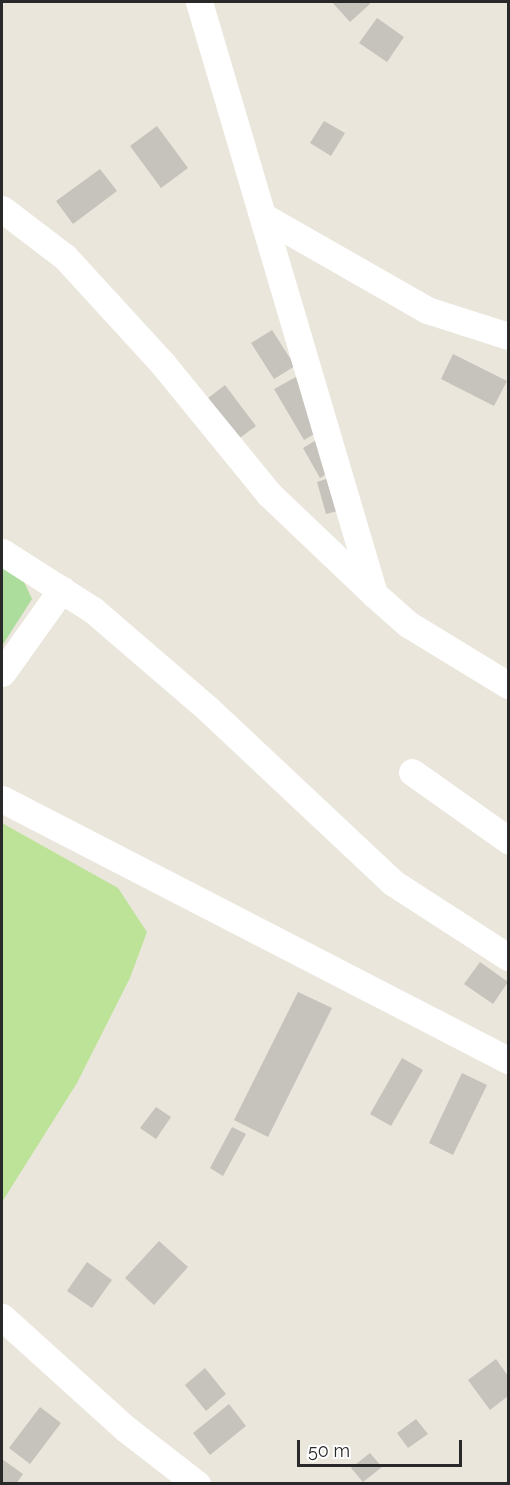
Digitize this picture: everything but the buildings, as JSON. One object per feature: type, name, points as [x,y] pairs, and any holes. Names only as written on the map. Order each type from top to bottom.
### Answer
[{"type":"street","points":[[199,2],[266,218],[374,594]]},
{"type":"street","points":[[2,208],[65,257],[163,364],[269,494],[374,594],[408,624],[508,685]]},
{"type":"street","points":[[266,218],[427,310],[508,336]]},
{"type":"street","points":[[2,552],[62,589],[208,709],[392,882],[508,957]]},
{"type":"street","points":[[2,673],[62,589]]},
{"type":"street","points":[[412,772],[508,840]]},
{"type":"street","points":[[2,799],[508,1060]]},
{"type":"street","points":[[2,1317],[126,1429],[197,1484]]},
{"type":"green space","points":[[2,562],[19,571],[32,599],[2,646]]},
{"type":"green space","points":[[2,823],[118,888],[147,932],[130,978],[77,1083],[2,1202]]}]
